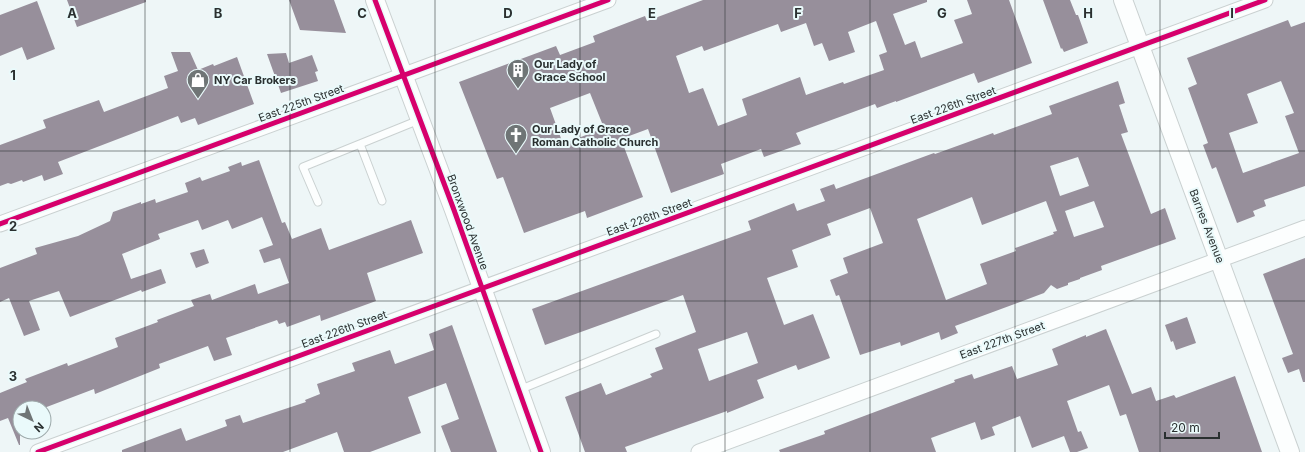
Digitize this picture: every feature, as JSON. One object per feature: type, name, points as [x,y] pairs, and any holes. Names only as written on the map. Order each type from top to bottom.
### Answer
[{"type":"street","name":"Bronxwood Avenue","points":[[375,0],[454,210],[541,452]]},
{"type":"street","name":"East 225th Street","points":[[0,224],[608,0]]},
{"type":"street","name":"Barnes Avenue","points":[[1123,0],[1290,452]]},
{"type":"street","name":"East 226th Street","points":[[38,452],[1265,0]]},
{"type":"street","name":"East 227th Street","points":[[699,452],[1305,228]]},
{"type":"lane","points":[[318,202],[303,167],[420,120]]},
{"type":"lane","points":[[360,144],[382,201]]},
{"type":"lane","points":[[519,390],[656,334]]},
{"type":"building","points":[[67,0],[146,0],[146,2],[77,27]]},
{"type":"building","points":[[289,0],[334,0],[346,33],[300,30]]},
{"type":"building","points":[[703,0],[927,0],[927,2],[893,14],[905,45],[915,41],[921,58],[963,43],[954,20],[972,14],[967,0],[1009,0],[1032,63],[978,83],[974,73],[877,108],[875,104],[796,133],[801,144],[764,157],[761,149],[721,164],[724,174],[671,193],[648,129],[621,139],[643,197],[587,218],[585,211],[524,233],[503,177],[497,179],[459,82],[556,46],[560,55],[595,42],[593,36],[645,16],[647,21]],"holes":[[[876,21],[887,52],[879,55],[884,70],[806,95],[800,77],[742,99],[747,115],[718,126],[703,88],[689,93],[676,56],[702,46],[704,51],[778,24],[781,32],[806,23],[814,46],[822,43],[829,61],[855,52],[848,32]],[[590,93],[604,128],[563,144],[550,108]]]},
{"type":"building","points":[[1043,0],[1070,0],[1076,15],[1078,15],[1088,43],[1064,52],[1062,48],[1061,49]]},
{"type":"building","points":[[37,1],[55,49],[27,60],[22,47],[0,56],[0,15]]},
{"type":"building","points":[[1288,20],[1291,27],[1305,22],[1305,186],[1264,200],[1266,206],[1253,211],[1255,216],[1237,223],[1216,167],[1212,169],[1203,145],[1208,143],[1188,88],[1197,84],[1187,58]],"holes":[[[1281,81],[1294,113],[1285,116],[1299,153],[1243,173],[1229,133],[1258,123],[1247,94]]]},
{"type":"building","points":[[171,52],[190,52],[198,70],[213,64],[214,66],[237,57],[254,104],[198,125],[195,118],[181,123],[178,116],[58,162],[63,174],[44,181],[42,175],[23,182],[22,180],[0,186],[0,145],[46,128],[43,120],[99,100],[104,112],[168,88],[164,76],[178,71]]},
{"type":"building","points":[[286,53],[289,63],[312,55],[318,71],[315,72],[318,81],[281,93],[267,54]]},
{"type":"building","points":[[1118,81],[1125,103],[1119,105],[1128,132],[1121,134],[1151,214],[1165,208],[1176,239],[1101,266],[1102,270],[1068,283],[1068,285],[1057,289],[1051,285],[1044,293],[955,326],[958,333],[941,340],[939,332],[901,346],[900,342],[860,355],[839,295],[836,296],[830,280],[848,273],[843,258],[883,243],[870,208],[827,224],[831,235],[792,250],[798,267],[767,278],[784,325],[813,314],[830,358],[798,370],[796,365],[757,380],[764,398],[727,413],[727,411],[625,447],[627,452],[585,452],[565,397],[601,383],[606,395],[652,377],[650,374],[663,369],[655,348],[696,332],[683,295],[545,345],[532,309],[751,230],[748,221],[794,203],[797,211],[825,201],[820,189],[834,184],[836,189],[934,153],[935,154],[993,133],[994,135],[1052,114],[1049,106]],"holes":[[[1078,157],[1089,186],[1060,196],[1050,166]],[[972,197],[982,225],[1046,201],[1057,231],[1053,232],[1054,234],[1015,248],[1016,251],[980,264],[987,284],[946,300],[917,219]],[[1094,201],[1104,227],[1074,237],[1065,211]],[[747,332],[758,363],[709,381],[698,349]]]},
{"type":"building","points":[[259,160],[282,223],[285,222],[292,239],[321,228],[329,250],[411,220],[423,253],[367,273],[376,301],[321,321],[320,315],[287,327],[285,322],[279,324],[277,320],[226,338],[232,355],[214,361],[208,346],[159,364],[160,368],[95,394],[94,389],[52,405],[52,400],[12,400],[12,428],[8,418],[0,421],[0,393],[27,382],[25,379],[67,363],[68,366],[118,347],[115,338],[158,322],[157,320],[194,306],[191,300],[210,294],[212,300],[255,284],[258,294],[289,283],[280,258],[264,263],[259,250],[273,245],[262,217],[232,229],[228,220],[202,230],[198,220],[158,234],[160,239],[122,254],[131,279],[161,269],[166,283],[142,292],[141,290],[70,317],[59,291],[29,301],[40,330],[24,336],[9,298],[0,302],[0,268],[37,254],[35,248],[78,236],[110,221],[113,212],[141,202],[141,204],[155,199],[156,203],[188,192],[185,183],[200,177],[202,181],[230,171],[228,167],[241,162],[242,166]]},
{"type":"building","points":[[204,249],[209,263],[196,268],[190,253]]},
{"type":"building","points":[[1305,258],[1305,382],[1303,382],[1299,369],[1288,373],[1282,358],[1293,354],[1263,274]]},
{"type":"building","points":[[1187,317],[1196,343],[1176,350],[1173,341],[1171,342],[1165,325]]},
{"type":"building","points":[[452,325],[497,452],[451,452],[441,426],[459,419],[446,383],[408,397],[421,433],[370,452],[344,452],[337,432],[283,452],[122,452],[122,450],[181,428],[186,441],[227,426],[225,420],[240,415],[243,423],[306,402],[305,400],[320,394],[317,384],[355,371],[352,363],[390,350],[395,364],[434,350],[429,334]]},
{"type":"building","points":[[1106,329],[1132,394],[1151,387],[1156,401],[1174,395],[1176,398],[1235,376],[1262,452],[1139,452],[1126,414],[1120,416],[1109,385],[1067,401],[1078,432],[1081,431],[1088,448],[1077,452],[1070,452],[1064,436],[1032,448],[1020,416],[992,427],[995,435],[981,440],[975,422],[931,438],[936,452],[780,452],[779,450],[825,434],[824,431],[955,382],[954,380],[972,374],[974,379],[1012,366],[1017,379],[1058,365],[1052,349],[1086,335],[1086,337]]},
{"type":"building","points":[[17,440],[20,440],[19,445]]},
{"type":"cycle path","points":[[375,0],[454,210],[541,452]]},
{"type":"cycle path","points":[[0,224],[608,0]]},
{"type":"cycle path","points":[[38,452],[1265,0]]},
{"type":"place","name":"Our Lady of Grace School","points":[[518,90]]},
{"type":"place","name":"NY Car Brokers","points":[[198,100]]},
{"type":"place","name":"Our Lady of Grace Roman Catholic Church","points":[[516,154]]}]
